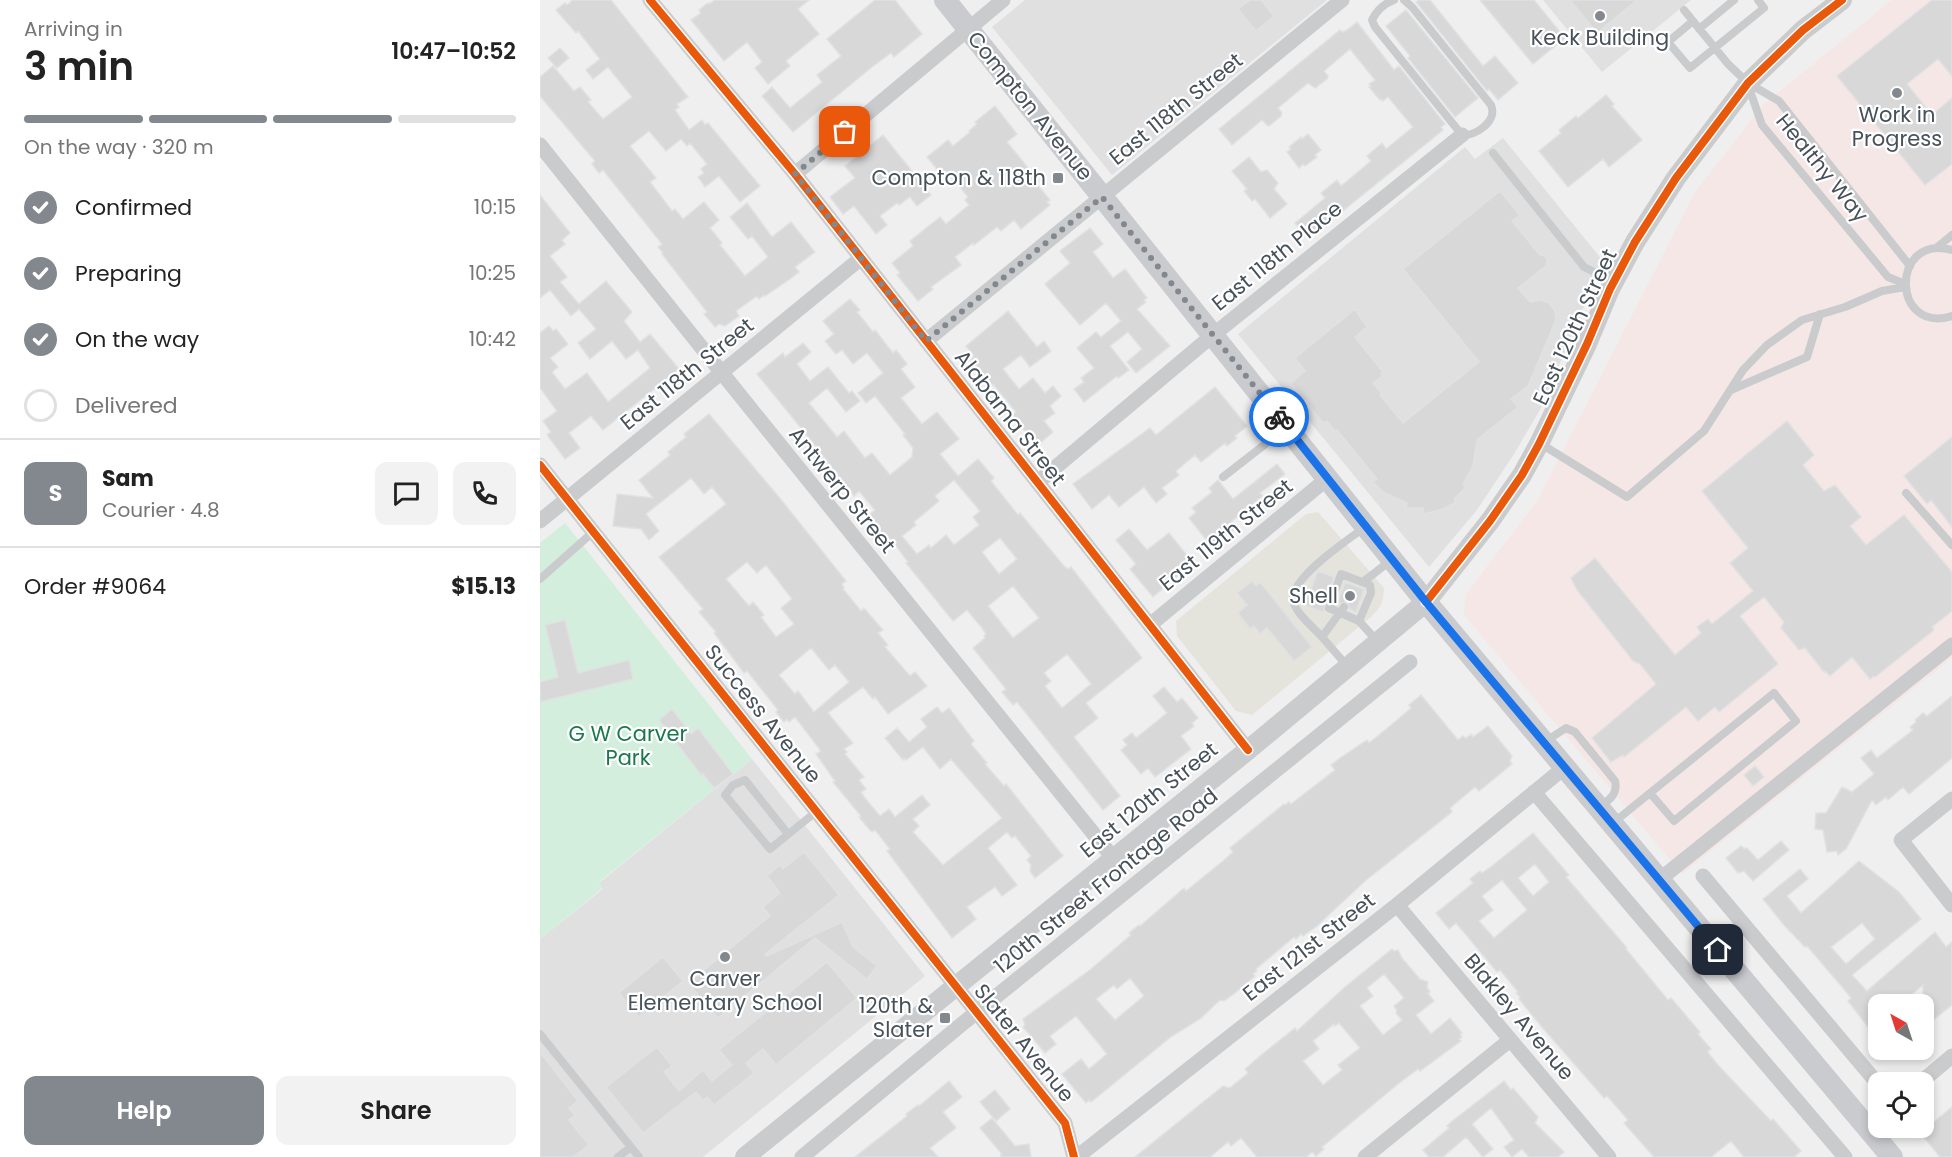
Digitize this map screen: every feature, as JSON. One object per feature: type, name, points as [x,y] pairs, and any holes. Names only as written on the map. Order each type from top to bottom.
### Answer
[{"type":"main road","name":"Compton Avenue","points":[[945,0],[1426,602],[1659,879],[1868,1117]]},
{"type":"main road","name":"Compton Avenue","points":[[1881,1138],[1892,1157]]},
{"type":"street","points":[[795,174],[1003,0]]},
{"type":"street","name":"East 118th Street","points":[[926,341],[1341,0]]},
{"type":"street","name":"East 120th Street","points":[[745,1157],[1248,750],[1426,602],[1490,521],[1522,475],[1539,444],[1614,282],[1635,242],[1677,178],[1748,83],[1803,30],[1842,0]]},
{"type":"street","name":"Alabama Street","points":[[658,3],[1151,624],[1248,750]]},
{"type":"street","name":"East 118th Place","points":[[1038,482],[1213,335],[1462,135]]},
{"type":"street","name":"Antwerp Street","points":[[540,145],[1114,859]]},
{"type":"street","name":"East 118th Street","points":[[540,521],[860,259]]},
{"type":"street","name":"Success Avenue","points":[[540,465],[955,987]]},
{"type":"street","name":"East 119th Street","points":[[1151,624],[1328,478]]},
{"type":"street","points":[[1659,879],[1952,645]]},
{"type":"street","name":"120th Street Frontage Road","points":[[802,1157],[977,1012],[1410,662]]},
{"type":"street","name":"East 121st Street","points":[[1076,1157],[1397,905],[1565,767]]},
{"type":"street","points":[[1534,792],[1845,1157]]},
{"type":"street","points":[[1952,799],[1901,840],[1952,905]]},
{"type":"street","points":[[1703,876],[1868,1072]]},
{"type":"street","name":"Blakley Avenue","points":[[1397,905],[1609,1157]]},
{"type":"street","name":"Slater Avenue","points":[[955,987],[1065,1123],[1076,1157]]},
{"type":"street","points":[[1365,1157],[1510,1040]]},
{"type":"street","points":[[1933,1072],[1952,1056]]},
{"type":"lane","points":[[1394,0],[1381,7],[1376,13],[1372,20],[1374,27],[1462,135],[1474,134],[1491,119],[1493,111],[1412,7],[1404,0]]},
{"type":"lane","points":[[1699,29],[1734,0]]},
{"type":"lane","points":[[1693,21],[1668,42],[1690,68],[1764,8],[1758,0]]},
{"type":"lane","points":[[1684,10],[1728,64],[1748,83]]},
{"type":"lane","name":"Healthy Way","points":[[1748,83],[1779,100],[1910,266]]},
{"type":"lane","name":"Healthy Way","points":[[1748,83],[1762,125],[1888,277],[1905,286]]},
{"type":"lane","points":[[1492,153],[1584,267],[1614,282]]},
{"type":"lane","points":[[1952,235],[1936,248],[1923,252],[1912,261],[1906,273],[1905,286],[1909,300],[1918,311],[1930,317],[1944,319],[1952,316]]},
{"type":"lane","points":[[1936,248],[1952,250]]},
{"type":"lane","points":[[1539,444],[1628,497],[1704,431],[1743,370],[1767,345],[1802,320],[1882,291],[1905,286]]},
{"type":"lane","points":[[1729,391],[1807,357],[1820,314]]},
{"type":"lane","points":[[1223,477],[1287,427]]},
{"type":"lane","points":[[1906,493],[1952,545]]},
{"type":"lane","points":[[1348,668],[1297,609],[1293,599],[1295,590],[1304,576],[1366,526]]},
{"type":"lane","points":[[540,579],[593,532]]},
{"type":"lane","points":[[1358,582],[1392,559]]},
{"type":"lane","points":[[1359,621],[1371,593],[1370,585],[1341,574],[1329,608],[1342,610],[1359,621],[1378,643]]},
{"type":"lane","points":[[1322,637],[1342,610]]},
{"type":"lane","points":[[1605,816],[1650,793],[1774,693],[1796,722],[1674,821],[1650,793]]},
{"type":"lane","points":[[1544,742],[1566,728],[1575,732],[1608,772],[1615,781],[1616,788],[1605,816]]},
{"type":"lane","points":[[788,834],[745,780],[733,784],[725,795],[770,849],[817,811]]},
{"type":"lane","points":[[540,1034],[639,1157]]},
{"type":"lane","points":[[618,1157],[631,1147]]},
{"type":"shaded area","points":[[1025,0],[1327,0],[1112,175],[992,27]]},
{"type":"shaded area","points":[[1543,0],[1691,0],[1602,72]]},
{"type":"shaded area","points":[[1892,0],[1952,0],[1952,658],[1682,874],[1464,615],[1466,594],[1537,501],[1695,192],[1763,105]]},
{"type":"shaded area","points":[[1503,138],[1603,261],[1541,408],[1477,510],[1429,567],[1238,334],[1465,147],[1475,159]]},
{"type":"shaded area","points":[[1318,512],[1384,588],[1380,607],[1371,617],[1252,715],[1236,711],[1177,636],[1176,621],[1306,514]]},
{"type":"shaded area","name":"Carver Elementary School","points":[[752,759],[925,976],[703,1157],[540,1157],[540,939],[603,889],[599,883]]},
{"type":"green space","name":"G W Carver Park","points":[[565,523],[752,759],[599,882],[603,888],[540,939],[540,543]]},
{"type":"building","points":[[573,0],[611,0],[688,97],[677,104],[679,107],[675,110],[689,130],[702,120],[705,125],[708,123],[760,186],[740,202],[719,176],[705,187],[698,177],[704,173],[701,169],[707,164],[690,143],[687,146],[681,139],[666,151],[649,131],[630,146],[656,178],[650,182],[672,211],[675,209],[683,219],[704,202],[719,220],[710,228],[722,243],[720,245],[745,276],[768,257],[752,236],[748,239],[730,217],[747,203],[772,237],[791,222],[815,252],[795,267],[799,272],[765,296],[759,299],[757,296],[736,311],[739,316],[725,326],[719,324],[715,327],[704,314],[707,312],[662,254],[658,247],[662,244],[603,170],[599,173],[592,164],[595,161],[540,96],[540,77],[553,66],[574,91],[580,87],[591,100],[588,102],[603,119],[632,97],[608,67],[593,79],[586,70],[600,59],[578,31],[576,33],[556,10]]},
{"type":"building","points":[[715,0],[809,0],[798,9],[819,34],[786,61],[790,66],[768,84],[755,68],[762,62],[747,42],[724,61],[691,20],[701,13],[699,10]]},
{"type":"building","points":[[875,0],[895,0],[922,34],[894,57],[891,53],[872,67],[793,132],[762,96],[772,87],[790,108],[822,82],[817,75],[841,56],[827,39]]},
{"type":"building","points":[[1250,0],[1261,0],[1274,16],[1256,31],[1238,9]]},
{"type":"building","points":[[1430,0],[1483,66],[1495,56],[1518,83],[1498,100],[1489,89],[1487,91],[1416,2]]},
{"type":"building","points":[[1480,0],[1534,0],[1565,38],[1533,64]]},
{"type":"building","name":"Keck Building","points":[[1570,0],[1637,0],[1597,33]]},
{"type":"building","points":[[1932,0],[1952,0],[1952,76],[1938,59],[1907,84],[1932,115],[1952,98],[1952,164],[1925,185],[1837,76]]},
{"type":"building","points":[[1406,10],[1478,98],[1455,117],[1408,58],[1410,56],[1386,26]]},
{"type":"building","points":[[1357,22],[1394,70],[1399,66],[1445,124],[1441,127],[1443,130],[1308,239],[1295,223],[1325,198],[1321,193],[1337,180],[1341,186],[1371,161],[1367,156],[1382,143],[1386,149],[1413,127],[1388,97],[1383,101],[1380,100],[1369,87],[1371,86],[1369,84],[1375,80],[1350,49],[1324,71],[1328,76],[1327,79],[1315,88],[1308,83],[1278,108],[1282,113],[1281,116],[1269,126],[1262,120],[1232,145],[1219,129],[1340,30],[1342,32],[1347,30]]},
{"type":"building","points":[[560,48],[569,58],[557,68],[548,58]]},
{"type":"building","points":[[1606,95],[1614,104],[1612,106],[1642,140],[1609,167],[1603,159],[1568,187],[1539,151],[1561,133],[1559,130]]},
{"type":"building","points":[[995,106],[1017,134],[1007,142],[1038,180],[1035,182],[1050,200],[1047,202],[1050,205],[1021,229],[1014,220],[1001,231],[997,227],[974,245],[973,243],[955,257],[961,265],[931,287],[933,289],[918,301],[897,275],[900,273],[892,263],[913,246],[910,241],[940,217],[946,224],[969,205],[965,200],[968,197],[951,176],[946,180],[927,157],[948,140],[953,146],[970,132],[977,124],[975,122]]},
{"type":"building","points":[[1308,134],[1321,150],[1315,155],[1317,157],[1299,168],[1287,152],[1291,149],[1289,147]]},
{"type":"building","points":[[883,135],[931,195],[917,206],[910,197],[899,205],[897,203],[880,216],[887,225],[876,234],[854,206],[843,214],[830,197],[855,178],[845,166]]},
{"type":"building","points":[[1249,157],[1261,172],[1267,170],[1278,183],[1274,189],[1287,204],[1270,218],[1255,199],[1252,201],[1244,191],[1247,189],[1232,171]]},
{"type":"building","points":[[1500,191],[1520,215],[1512,221],[1539,254],[1547,259],[1546,266],[1518,288],[1530,302],[1540,300],[1549,303],[1555,311],[1556,320],[1528,386],[1511,399],[1518,407],[1477,440],[1473,466],[1463,484],[1466,487],[1454,499],[1456,502],[1443,509],[1424,514],[1423,508],[1406,508],[1407,503],[1383,492],[1373,482],[1377,479],[1337,430],[1335,431],[1327,421],[1323,423],[1291,383],[1305,371],[1295,358],[1355,309],[1367,327],[1355,337],[1383,372],[1381,374],[1383,376],[1373,383],[1403,423],[1479,362],[1403,269]]},
{"type":"building","points":[[540,195],[570,233],[562,240],[565,244],[550,256],[567,277],[560,282],[579,304],[606,281],[632,312],[624,321],[640,342],[650,334],[679,369],[603,430],[591,416],[569,433],[580,448],[565,459],[547,435],[551,432],[543,421],[557,411],[540,388],[540,333],[549,326],[553,331],[556,329],[568,344],[550,358],[558,367],[552,372],[565,389],[587,373],[608,402],[650,368],[638,350],[626,359],[612,341],[590,359],[578,343],[596,329],[579,309],[571,316],[550,290],[540,298]]},
{"type":"building","points":[[1090,228],[1103,244],[1093,252],[1113,278],[1125,269],[1147,298],[1144,300],[1146,302],[1137,309],[1170,346],[1136,373],[1127,362],[1142,349],[1128,332],[1110,346],[1129,370],[1118,378],[1117,376],[1084,402],[1074,389],[1084,382],[1081,378],[1094,368],[1077,348],[1096,332],[1101,337],[1121,321],[1106,303],[1080,325],[1045,284],[1070,263],[1060,251]]},
{"type":"building","points":[[850,299],[860,310],[857,312],[873,332],[875,330],[893,353],[896,350],[907,364],[901,369],[915,387],[901,398],[922,424],[937,412],[959,439],[940,454],[958,476],[978,459],[994,478],[991,481],[1018,515],[1020,513],[1064,566],[1068,569],[1071,567],[1142,658],[1086,703],[1098,718],[1074,737],[1120,796],[1103,810],[1017,702],[1013,705],[1002,692],[1006,689],[973,648],[985,638],[986,634],[982,628],[967,610],[953,621],[906,563],[908,562],[894,543],[890,546],[877,529],[879,528],[869,515],[875,510],[859,491],[854,496],[757,374],[783,353],[785,357],[803,343],[811,352],[797,364],[810,381],[828,367],[849,393],[852,391],[860,401],[846,412],[827,388],[809,403],[837,437],[844,431],[865,458],[872,453],[890,475],[912,457],[913,448],[903,435],[905,434],[875,396],[866,403],[858,393],[883,373],[867,353],[853,364],[842,350],[836,354],[825,341],[834,334],[823,321]],"holes":[[[954,480],[980,511],[973,517],[979,525],[954,545],[946,535],[931,548],[929,545],[917,554],[902,536],[916,525],[914,522],[939,501],[935,496]],[[1000,538],[1017,559],[999,574],[982,552]],[[1013,586],[1039,618],[1013,638],[988,606]],[[1067,654],[1091,684],[1062,708],[1045,686],[1051,681],[1044,673]]]},
{"type":"building","points":[[1008,311],[1037,347],[1044,341],[1051,351],[1030,367],[1021,355],[1003,369],[1019,389],[1033,378],[1045,393],[1053,386],[1061,396],[1050,406],[1055,413],[1044,421],[1053,432],[1037,446],[1012,415],[1016,412],[993,384],[990,387],[970,362],[974,356],[966,346]]},
{"type":"building","points":[[1215,387],[1247,426],[1235,436],[1237,438],[1227,446],[1225,443],[1201,462],[1195,455],[1176,471],[1179,475],[1162,488],[1167,494],[1156,503],[1144,487],[1119,507],[1109,495],[1092,509],[1073,484],[1150,428],[1156,435]]},
{"type":"building","points":[[709,414],[846,581],[842,584],[843,589],[861,611],[864,608],[883,630],[878,633],[888,645],[885,647],[910,676],[915,672],[927,686],[888,714],[875,697],[873,699],[863,687],[828,713],[853,743],[844,749],[847,752],[845,754],[864,777],[859,780],[866,789],[861,792],[880,816],[889,809],[895,817],[922,795],[930,805],[913,819],[919,826],[913,832],[943,865],[1002,818],[951,759],[940,769],[923,747],[903,760],[885,738],[897,728],[909,742],[927,727],[921,719],[937,707],[942,713],[949,708],[974,741],[971,744],[987,763],[985,764],[1004,786],[1006,784],[1063,856],[1035,878],[1027,860],[1031,856],[1015,836],[1012,838],[1007,832],[988,848],[1017,885],[1002,896],[995,887],[967,907],[976,919],[952,938],[887,851],[890,849],[875,830],[872,832],[868,828],[833,782],[835,781],[816,754],[821,751],[795,717],[789,722],[787,719],[784,722],[776,712],[778,710],[747,671],[744,673],[714,633],[716,632],[699,612],[703,609],[659,557],[726,504],[712,487],[704,494],[691,478],[646,514],[659,531],[649,540],[641,529],[613,526],[617,494],[653,498],[639,480],[670,455],[668,452],[686,437],[684,434]],"holes":[[[747,562],[757,573],[766,565],[792,599],[781,608],[794,624],[776,637],[761,617],[764,615],[753,602],[749,606],[726,579]],[[811,648],[829,670],[835,665],[849,682],[814,712],[798,691],[795,694],[779,675]]]},
{"type":"building","points":[[1787,421],[1814,455],[1803,465],[1824,491],[1835,485],[1861,517],[1850,526],[1866,545],[1904,515],[1952,572],[1952,611],[1932,627],[1934,630],[1870,679],[1852,657],[1830,676],[1824,672],[1805,648],[1799,650],[1781,628],[1784,622],[1764,597],[1740,616],[1778,664],[1719,712],[1715,707],[1698,721],[1686,707],[1624,757],[1623,755],[1611,762],[1592,738],[1656,684],[1640,664],[1633,661],[1577,590],[1571,578],[1595,558],[1675,655],[1701,633],[1697,627],[1708,619],[1712,624],[1753,591],[1730,563],[1748,548],[1702,491]]},
{"type":"building","points":[[1952,437],[1952,527],[1931,500],[1927,504],[1904,476]]},
{"type":"building","points":[[1277,464],[1285,474],[1260,493],[1263,496],[1232,521],[1237,527],[1212,547],[1189,518],[1196,512],[1192,508],[1212,492],[1209,488],[1218,480],[1233,499]]},
{"type":"building","points":[[1129,529],[1147,550],[1169,533],[1193,563],[1153,597],[1130,569],[1136,564],[1116,540]]},
{"type":"building","points":[[1318,571],[1334,577],[1323,612],[1305,605]]},
{"type":"building","points":[[1252,581],[1256,586],[1260,582],[1312,647],[1294,661],[1267,628],[1260,634],[1254,626],[1250,629],[1238,613],[1247,605],[1237,593]]},
{"type":"building","points":[[1345,582],[1364,589],[1356,612],[1350,609],[1347,602],[1337,604]]},
{"type":"building","points":[[565,620],[578,673],[629,660],[633,679],[540,702],[540,682],[558,677],[545,625]]},
{"type":"building","points":[[1164,687],[1177,702],[1182,698],[1198,718],[1192,723],[1194,726],[1181,736],[1191,749],[1155,777],[1148,768],[1141,774],[1121,750],[1127,745],[1123,740],[1132,733],[1136,738],[1167,713],[1153,696]]},
{"type":"building","points":[[1421,695],[1458,740],[1471,734],[1473,737],[1488,726],[1512,756],[1510,761],[1512,764],[1479,791],[1475,787],[1450,808],[1452,812],[1365,881],[1317,926],[1303,936],[1301,934],[1296,939],[1294,937],[1256,969],[1257,971],[1253,974],[1255,976],[1235,993],[1224,1001],[1220,1000],[1200,1019],[1172,1036],[1091,1102],[1089,1100],[1086,1103],[1062,1074],[1081,1059],[1089,1069],[1107,1054],[1076,1016],[1050,1036],[1056,1044],[1045,1053],[1023,1027],[1025,1025],[1023,1019],[1091,969],[1131,935],[1129,933],[1184,888],[1186,891],[1223,861],[1233,852],[1230,848],[1284,804],[1289,802],[1291,804],[1335,770],[1331,765],[1367,740],[1369,743],[1390,726],[1411,708],[1409,705]],"holes":[[[1130,978],[1144,996],[1115,1020],[1096,999],[1114,985],[1117,989]]]},
{"type":"building","points":[[1952,696],[1952,758],[1909,794],[1903,787],[1888,800],[1886,797],[1876,805],[1872,800],[1846,849],[1838,855],[1837,851],[1827,852],[1823,830],[1815,829],[1816,813],[1826,813],[1842,787],[1852,792],[1874,774],[1861,758],[1871,750],[1877,758],[1913,730],[1910,727],[1923,713],[1927,716]]},
{"type":"building","points":[[672,709],[691,734],[698,728],[733,774],[714,788],[702,773],[701,775],[659,720]]},
{"type":"building","points":[[1755,766],[1764,777],[1753,786],[1744,775]]},
{"type":"building","points":[[1533,833],[1569,875],[1566,877],[1668,1000],[1671,998],[1700,1032],[1698,1034],[1711,1049],[1708,1051],[1709,1054],[1718,1065],[1771,1121],[1773,1119],[1801,1151],[1794,1157],[1744,1157],[1731,1141],[1711,1157],[1654,1157],[1624,1123],[1628,1120],[1607,1096],[1604,1098],[1541,1026],[1519,999],[1516,993],[1518,992],[1500,970],[1497,972],[1456,923],[1449,929],[1436,913],[1473,883],[1470,879],[1480,871],[1482,873]],"holes":[[[1535,864],[1549,882],[1533,896],[1518,878]],[[1502,880],[1527,910],[1494,938],[1479,921],[1493,910],[1482,896]]]},
{"type":"building","points":[[1781,841],[1789,850],[1753,881],[1744,871],[1738,873],[1726,858],[1741,846],[1747,848],[1758,860]]},
{"type":"building","points":[[804,852],[839,895],[765,954],[767,956],[842,922],[853,947],[877,966],[867,979],[815,938],[718,1018],[688,983],[770,916],[763,907],[780,893],[767,876],[780,865],[783,869]]},
{"type":"building","points":[[1859,861],[1899,892],[1921,919],[1852,975],[1867,991],[1935,932],[1946,947],[1952,942],[1952,1005],[1934,1019],[1934,994],[1923,994],[1923,985],[1912,994],[1868,994],[1868,1027],[1848,1001],[1851,998],[1843,988],[1763,899],[1800,869],[1808,879],[1787,896],[1801,913]],"holes":[[[1862,923],[1875,939],[1846,964],[1831,947]]]},
{"type":"building","points":[[1392,949],[1398,950],[1420,979],[1428,982],[1427,987],[1430,992],[1428,993],[1434,1001],[1416,1015],[1431,1034],[1450,1018],[1462,1033],[1459,1039],[1461,1041],[1398,1084],[1322,1147],[1324,1149],[1316,1156],[1312,1152],[1306,1157],[1257,1157],[1241,1138],[1231,1146],[1228,1142],[1210,1157],[1135,1157],[1223,1086],[1231,1087],[1248,1073],[1245,1069],[1295,1028],[1297,1031],[1345,987]],"holes":[[[1384,974],[1404,998],[1394,1006],[1402,1020],[1383,1035],[1360,1006],[1373,996],[1367,988]],[[1339,1023],[1360,1048],[1338,1065],[1342,1070],[1323,1085],[1303,1061],[1319,1049],[1313,1041],[1334,1024],[1335,1026]]]},
{"type":"building","points":[[663,957],[683,981],[639,1017],[619,993]]},
{"type":"building","points":[[827,962],[857,998],[776,1065],[763,1049],[746,1063],[754,1073],[714,1105],[707,1097],[703,1101],[696,1092],[643,1133],[606,1087],[657,1047],[672,1066],[664,1072],[679,1091],[703,1070],[712,1081],[732,1065],[719,1050]]},
{"type":"building","points":[[540,1052],[578,1101],[569,1108],[575,1115],[569,1120],[589,1145],[573,1157],[540,1157]]},
{"type":"building","points":[[949,1081],[962,1097],[943,1112],[956,1128],[930,1148],[938,1157],[855,1157],[907,1116],[906,1114]]},
{"type":"building","points":[[1504,1081],[1538,1117],[1535,1123],[1564,1152],[1558,1157],[1529,1157],[1522,1149],[1512,1157],[1504,1147],[1514,1140],[1491,1108],[1472,1124],[1493,1149],[1483,1157],[1466,1137],[1443,1157],[1429,1157],[1423,1150],[1449,1128],[1447,1126],[1451,1122]]},
{"type":"building","points":[[995,1090],[1010,1109],[996,1121],[980,1102]]},
{"type":"building","points":[[1952,1107],[1952,1157],[1940,1157],[1924,1138],[1934,1138],[1934,1122]]},
{"type":"building","points":[[992,1118],[1015,1146],[1029,1144],[1031,1157],[1001,1157],[1001,1153],[980,1128]]},
{"type":"cycle path","points":[[650,0],[795,174],[1248,750]]},
{"type":"cycle path","points":[[1426,602],[1490,521],[1522,475],[1587,344],[1610,289],[1635,242],[1676,178],[1748,83],[1803,30],[1842,0]]},
{"type":"cycle path","points":[[540,465],[1065,1123],[1074,1157]]},
{"type":"way so far","points":[[845,132],[795,174],[926,341],[1102,197],[1279,417]]},
{"type":"place","name":"Keck Building","points":[[1600,16]]},
{"type":"place","name":"Work in Progress","points":[[1897,93]]},
{"type":"place","name":"Compton & 118th","points":[[1058,178]]},
{"type":"place","name":"Shell","points":[[1350,596]]},
{"type":"place","name":"Carver Elementary School","points":[[725,957]]},
{"type":"place","name":"120th & Slater","points":[[945,1018]]},
{"type":"route","points":[[1279,417],[1426,602],[1718,950]]}]
